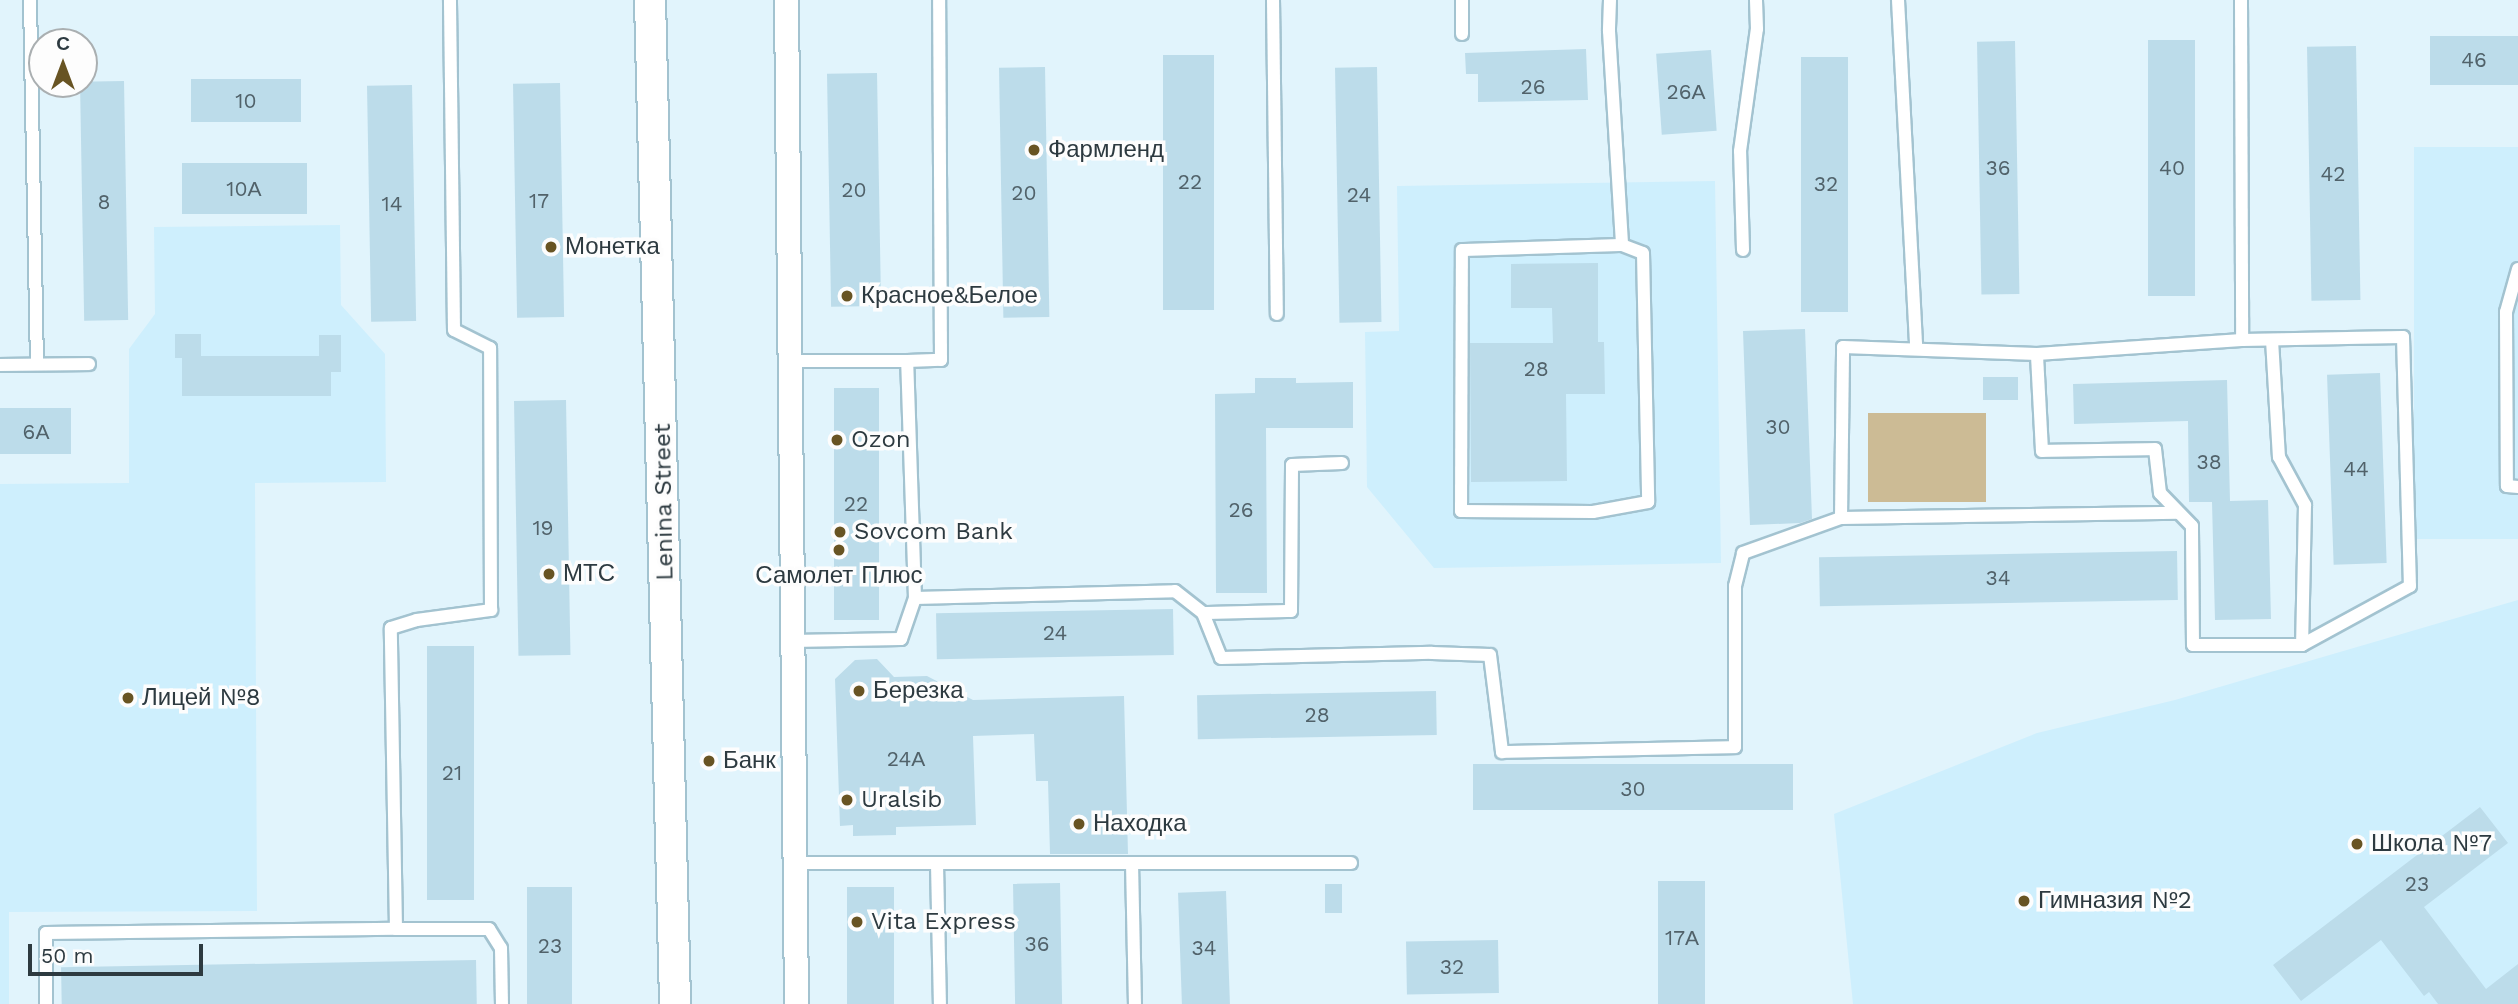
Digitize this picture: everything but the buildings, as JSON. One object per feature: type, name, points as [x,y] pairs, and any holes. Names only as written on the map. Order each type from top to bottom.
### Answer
[{"type":"street","name":"Lenina Street","points":[[650,0],[675,1004]]},
{"type":"street","points":[[786,0],[796,1004]]},
{"type":"lane","points":[[30,0],[37,365]]},
{"type":"lane","points":[[396,929],[391,628],[417,620],[491,610],[490,348],[454,330],[450,0]]},
{"type":"lane","points":[[788,361],[941,360],[939,0]]},
{"type":"lane","points":[[1273,0],[1277,314]]},
{"type":"lane","points":[[1462,0],[1462,34]]},
{"type":"lane","points":[[1610,0],[1609,31],[1622,245]]},
{"type":"lane","points":[[1743,250],[1740,151],[1757,29],[1756,0]]},
{"type":"lane","points":[[1898,0],[1916,348]]},
{"type":"lane","points":[[2241,0],[2242,340]]},
{"type":"lane","points":[[1622,245],[1643,253],[1648,502],[1593,512],[1461,511],[1462,250],[1622,245]]},
{"type":"lane","points":[[2518,269],[2507,312],[2507,486],[2518,487]]},
{"type":"lane","points":[[1841,518],[1843,347],[2037,354],[2242,340],[2403,337],[2410,586],[2302,645],[2193,645],[2192,526],[2160,493],[2155,449],[2042,451],[2037,354]]},
{"type":"lane","points":[[2272,340],[2279,457],[2305,505],[2302,645]]},
{"type":"lane","points":[[792,641],[901,639],[915,598],[907,361]]},
{"type":"lane","points":[[0,365],[89,364]]},
{"type":"lane","points":[[1203,613],[1290,611],[1292,465],[1342,463]]},
{"type":"lane","points":[[915,598],[1175,591],[1203,613],[1221,659],[1490,654],[1502,752],[1735,747],[1735,586],[1743,553],[1841,518],[2178,513]]},
{"type":"lane","points":[[793,863],[1351,863]]},
{"type":"lane","points":[[1132,863],[1135,1004]]},
{"type":"lane","points":[[937,864],[940,1004]]},
{"type":"lane","points":[[46,1004],[46,933],[396,929],[489,929],[501,948],[502,1004]]},
{"type":"shaded area","points":[[2414,147],[2518,147],[2518,539],[2414,539]]},
{"type":"shaded area","points":[[1715,181],[1721,563],[1434,568],[1367,487],[1365,332],[1399,331],[1397,186]]},
{"type":"shaded area","name":"Лицей №8","points":[[340,225],[341,305],[385,354],[386,482],[255,483],[257,911],[9,912],[9,1004],[0,1004],[0,484],[129,483],[129,349],[155,314],[154,227]]},
{"type":"shaded area","points":[[1868,413],[1986,413],[1986,502],[1868,502]]},
{"type":"shaded area","points":[[2518,600],[2518,1004],[1853,1004],[1834,814],[2037,733],[2175,700]]},
{"type":"place","name":"Фармленд","points":[[1034,150]]},
{"type":"place","name":"Монетка","points":[[551,247]]},
{"type":"place","name":"Красное&Белое","points":[[847,296]]},
{"type":"place","name":"Ozon","points":[[837,440]]},
{"type":"place","name":"Sovcom Bank","points":[[840,532]]},
{"type":"place","name":"Самолет Плюс","points":[[839,550]]},
{"type":"place","name":"МТС","points":[[549,574]]},
{"type":"place","name":"Березка","points":[[859,691]]},
{"type":"place","name":"Лицей №8","points":[[128,698]]},
{"type":"place","name":"Банк","points":[[709,761]]},
{"type":"place","name":"Uralsib","points":[[847,800]]},
{"type":"place","name":"Находка","points":[[1079,824]]},
{"type":"place","name":"Школа №7","points":[[2357,844]]},
{"type":"place","name":"Гимназия №2","points":[[2024,901]]},
{"type":"place","name":"Vita Express","points":[[857,922]]}]
